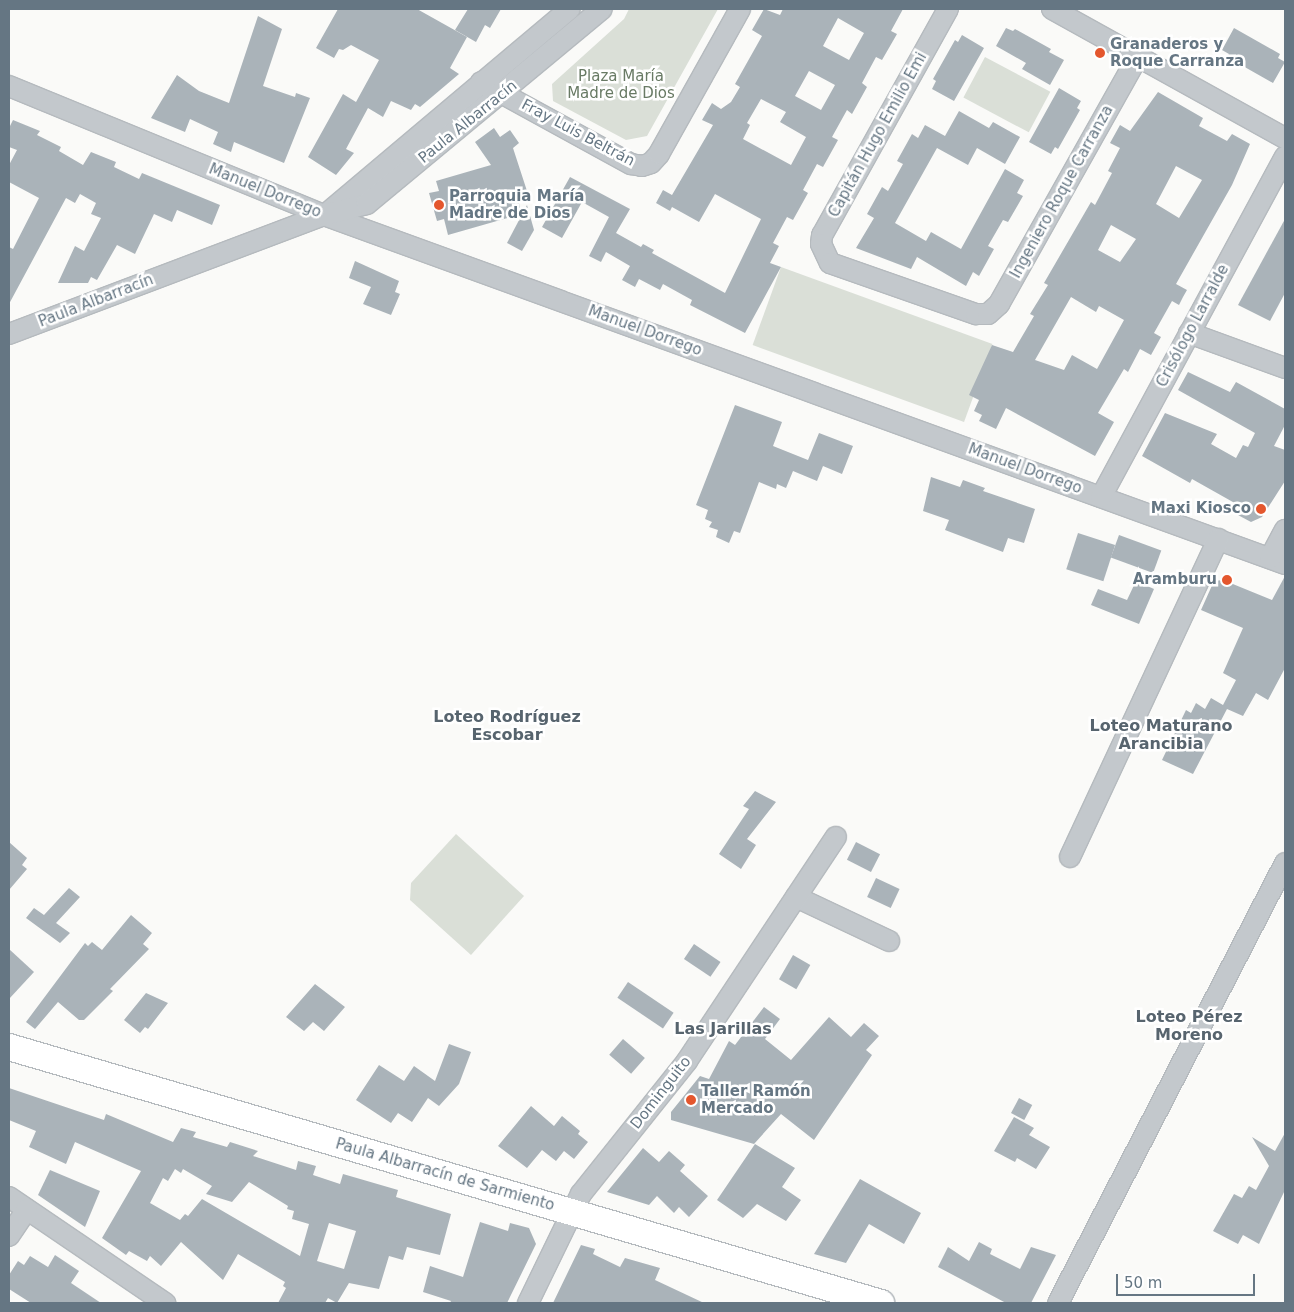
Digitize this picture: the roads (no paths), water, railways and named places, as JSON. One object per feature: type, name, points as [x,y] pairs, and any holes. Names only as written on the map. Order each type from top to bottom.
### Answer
[{"type":"main road","name":"Paula Albarracín de Sarmiento","points":[[9,1047],[881,1303]]},
{"type":"street","name":"Paula Albarracín","points":[[324,215],[570,9]]},
{"type":"street","name":"Paula Albarracín","points":[[9,334],[324,215],[367,204],[503,94],[602,9]]},
{"type":"street","name":"Fray Luis Beltrán","points":[[482,82],[631,164],[642,166],[651,163],[659,154],[740,9]]},
{"type":"street","name":"Capitán Hugo Emilio Emi","points":[[948,9],[822,235],[821,244],[830,263],[976,314]]},
{"type":"street","points":[[1052,9],[1285,138]]},
{"type":"street","name":"Ingeniero Roque Carranza","points":[[976,314],[988,314],[999,304],[1138,56]]},
{"type":"street","name":"Manuel Dorrego","points":[[9,86],[324,215],[1278,561]]},
{"type":"street","name":"Crisólogo Larralde","points":[[1101,496],[1285,156]]},
{"type":"street","points":[[1189,333],[1285,368]]},
{"type":"street","points":[[1278,561],[1285,530]]},
{"type":"street","points":[[1070,857],[1218,539]]},
{"type":"street","name":"Dominguito","points":[[528,1303],[581,1194],[687,1061],[836,837]]},
{"type":"street","points":[[1058,1303],[1285,863]]},
{"type":"street","points":[[796,897],[889,941]]},
{"type":"street","points":[[9,1197],[165,1303]]},
{"type":"street","points":[[9,1236],[27,1209]]},
{"type":"place","name":"Granaderos y Roque Carranza","points":[[1100,53]]},
{"type":"place","name":"Parroquia María Madre de Dios","points":[[439,205]]},
{"type":"place","name":"Maxi Kiosco","points":[[1261,509]]},
{"type":"place","name":"Aramburu","points":[[1227,580]]},
{"type":"place","name":"Taller Ramón Mercado","points":[[691,1100]]},
{"type":"district","name":"Loteo Rodríguez Escobar","points":[[507,726]]},
{"type":"district","name":"Loteo Maturano Arancibia","points":[[1161,735]]},
{"type":"district","name":"Loteo Pérez Moreno","points":[[1189,1026]]},
{"type":"district","name":"Las Jarillas","points":[[723,1029]]},
{"type":"park label","name":"Plaza María Madre de Dios","points":[[621,84]]}]
